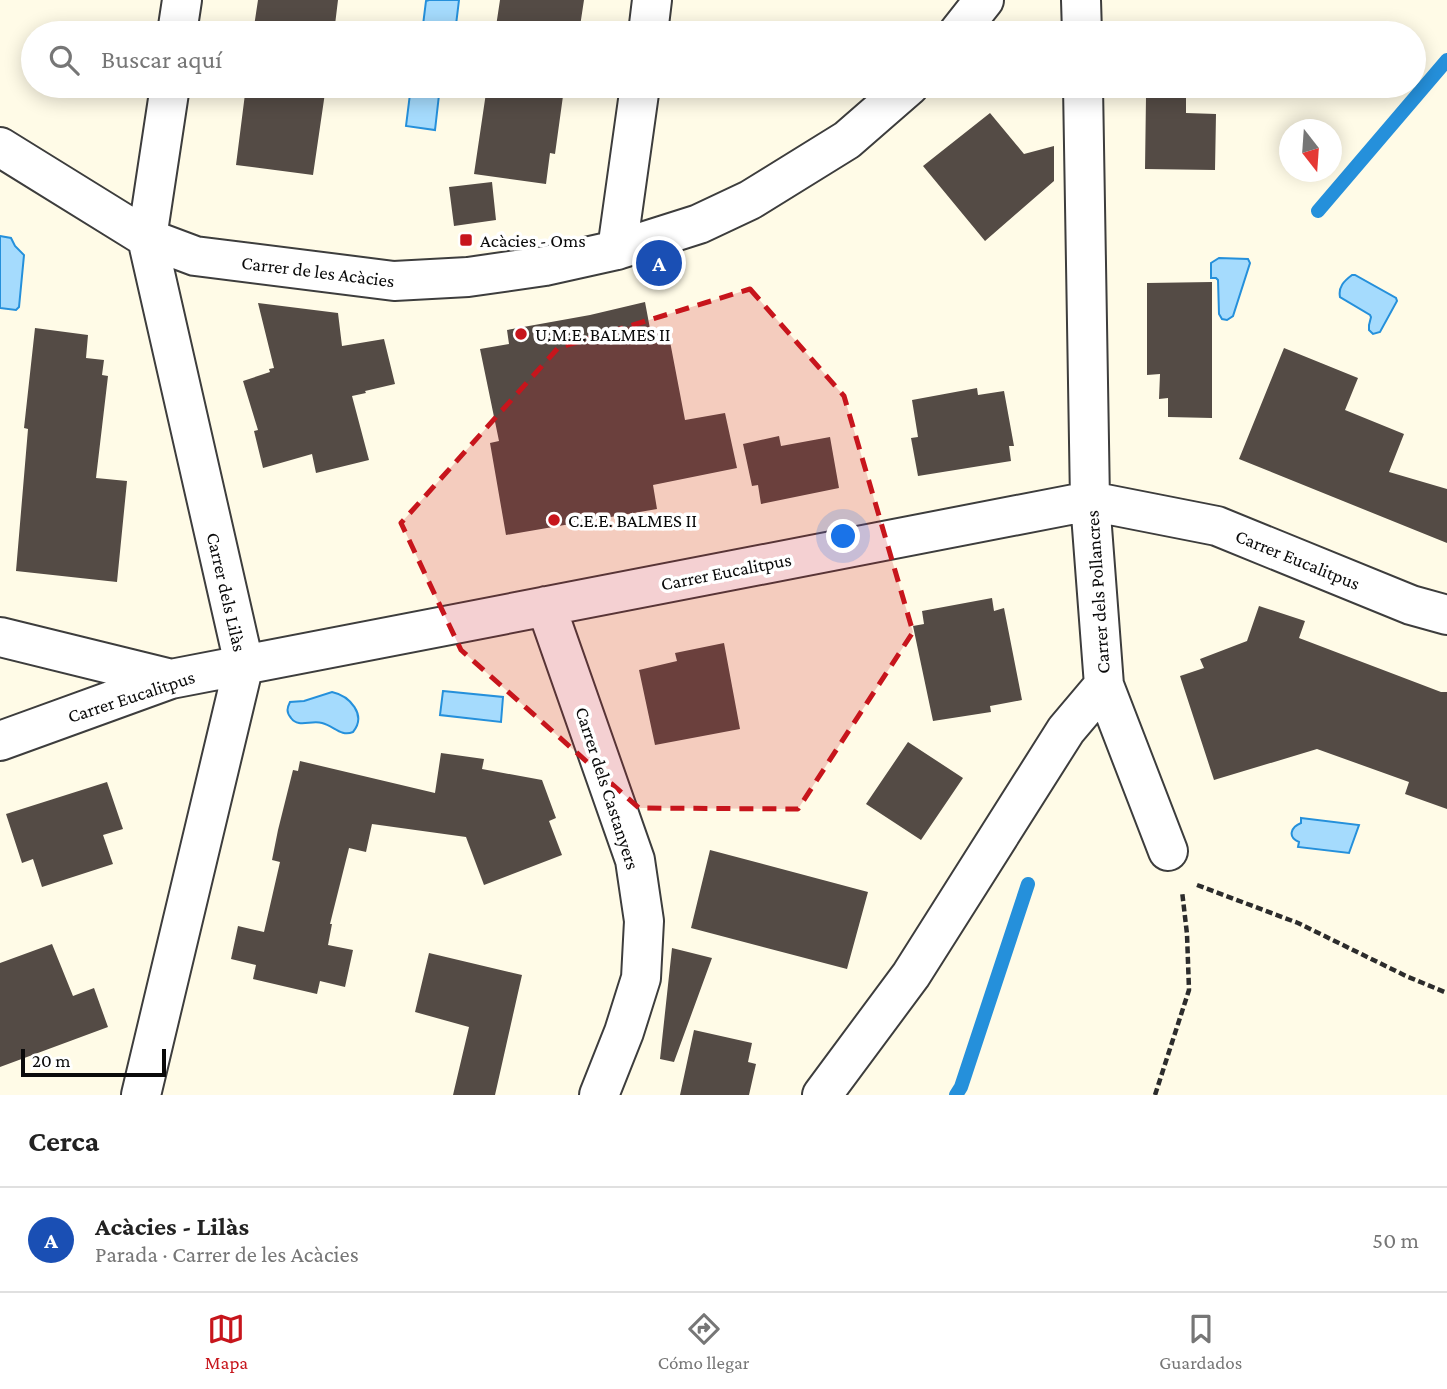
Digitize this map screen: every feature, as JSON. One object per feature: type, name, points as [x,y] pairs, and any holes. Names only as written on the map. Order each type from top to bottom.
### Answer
[{"type":"street","points":[[179,21],[182,0]]},
{"type":"street","points":[[649,21],[652,0]]},
{"type":"street","points":[[967,21],[984,0]]},
{"type":"street","points":[[1081,0],[1082,21]]},
{"type":"street","name":"Carrer dels Lilàs","points":[[141,1095],[244,664],[147,238],[168,98]]},
{"type":"street","points":[[617,250],[638,98]]},
{"type":"street","name":"Carrer de les Acàcies","points":[[0,146],[147,238],[195,256],[394,281],[468,276],[545,266],[617,250],[699,224],[750,200],[846,140],[895,98]]},
{"type":"street","name":"Carrer dels Pollancres","points":[[822,1095],[911,975],[1066,730],[1104,685],[1090,501],[1083,98]]},
{"type":"street","name":"Carrer Eucalitpus","points":[[0,741],[171,679],[1090,501],[1217,526],[1411,605],[1447,615]]},
{"type":"street","name":"Carrer dels Castanyers","points":[[546,606],[635,860],[644,921],[641,978],[624,1032],[599,1095]]},
{"type":"street","points":[[0,637],[171,679]]},
{"type":"street","points":[[1104,685],[1174,865]]},
{"type":"path","points":[[1174,865],[1228,895],[1298,923],[1447,993]]},
{"type":"path","points":[[1155,1095],[1189,990],[1188,934],[1174,865]]},
{"type":"highlighted area","points":[[750,289],[844,396],[913,632],[798,809],[639,808],[461,650],[401,523],[558,348]]},
{"type":"water","points":[[459,0],[456,21],[424,21],[426,1]]},
{"type":"water","points":[[410,98],[439,98],[435,130],[406,126]]},
{"type":"water","points":[[0,236],[11,238],[24,255],[19,307],[16,310],[0,308]]},
{"type":"water","points":[[1219,258],[1248,259],[1250,263],[1233,316],[1227,320],[1222,319],[1219,314],[1218,280],[1211,278],[1211,263]]},
{"type":"water","points":[[1352,275],[1396,298],[1397,301],[1380,332],[1373,334],[1369,330],[1370,315],[1340,297],[1342,284]]},
{"type":"water","points":[[443,691],[503,697],[501,722],[440,715]]},
{"type":"water","points":[[332,692],[345,698],[354,707],[358,719],[353,732],[341,732],[318,722],[297,723],[288,714],[290,702],[304,701]]},
{"type":"water","points":[[1301,818],[1359,825],[1349,853],[1298,847],[1299,842],[1295,840],[1292,832],[1301,823]]},
{"type":"building","points":[[258,0],[338,0],[335,21],[255,21]]},
{"type":"building","points":[[500,0],[584,0],[581,21],[497,21]]},
{"type":"building","points":[[244,98],[324,98],[313,175],[236,165]]},
{"type":"building","points":[[485,98],[563,98],[555,154],[550,153],[546,184],[474,174]]},
{"type":"building","points":[[1146,98],[1186,98],[1186,113],[1216,114],[1215,170],[1145,169]]},
{"type":"building","points":[[990,113],[1024,154],[1054,146],[1054,181],[985,241],[923,166]]},
{"type":"building","points":[[492,182],[496,220],[454,226],[449,187]]},
{"type":"building","points":[[1212,282],[1212,418],[1168,417],[1168,398],[1159,399],[1160,374],[1147,375],[1147,283]]},
{"type":"building","points":[[645,302],[651,334],[668,331],[685,420],[725,413],[737,468],[653,485],[657,509],[506,535],[490,443],[499,441],[480,349],[509,344],[507,330]]},
{"type":"building","points":[[258,303],[338,313],[342,346],[384,339],[395,384],[352,396],[369,460],[316,473],[312,454],[263,468],[254,431],[258,430],[243,381],[270,372],[269,369],[274,368]]},
{"type":"building","points":[[35,328],[88,335],[86,358],[104,360],[102,375],[108,376],[96,478],[127,481],[117,582],[16,571],[28,429],[24,428]]},
{"type":"building","points":[[1284,348],[1358,378],[1345,410],[1404,434],[1389,472],[1447,489],[1447,543],[1239,459]]},
{"type":"building","points":[[977,388],[978,395],[1004,391],[1014,446],[1009,446],[1011,461],[918,476],[911,438],[918,437],[912,400]]},
{"type":"building","points":[[779,436],[781,446],[830,437],[839,488],[761,504],[758,485],[752,486],[743,444]]},
{"type":"building","points":[[992,598],[994,611],[1004,608],[1022,700],[990,706],[991,712],[933,721],[913,626],[924,624],[922,611]]},
{"type":"building","points":[[1259,606],[1305,621],[1299,638],[1447,692],[1447,809],[1405,794],[1409,782],[1317,749],[1214,780],[1180,676],[1204,668],[1200,659],[1247,641]]},
{"type":"building","points":[[724,643],[740,729],[655,745],[639,670],[677,661],[675,653]]},
{"type":"building","points":[[908,742],[963,778],[921,840],[866,804]]},
{"type":"building","points":[[441,753],[484,759],[482,769],[542,780],[556,818],[549,821],[562,855],[484,885],[466,837],[372,824],[366,852],[349,848],[330,924],[328,945],[353,950],[345,987],[320,981],[317,994],[253,979],[256,965],[231,959],[238,926],[264,932],[280,862],[272,860],[278,830],[293,770],[298,771],[300,761],[435,793]]},
{"type":"building","points":[[107,782],[123,829],[103,835],[113,864],[42,887],[33,859],[22,863],[6,814]]},
{"type":"building","points":[[710,850],[868,892],[847,969],[691,928]]},
{"type":"building","points":[[52,944],[73,996],[94,988],[108,1027],[0,1067],[0,963]]},
{"type":"building","points":[[672,948],[712,958],[674,1062],[660,1059]]},
{"type":"building","points":[[429,953],[522,975],[495,1095],[453,1095],[469,1027],[415,1012]]},
{"type":"building","points":[[694,1030],[752,1043],[748,1062],[756,1064],[749,1095],[680,1095]]},
{"type":"waterway","points":[[1426,85],[1447,60]]},
{"type":"waterway","points":[[1318,211],[1415,98]]},
{"type":"waterway","points":[[956,1095],[961,1087],[1028,884]]},
{"type":"place","name":"Acàcies - Oms","points":[[466,240]]},
{"type":"place","name":"Acàcies - Lilàs","points":[[659,263]]},
{"type":"place","name":"U.M.E. BALMES II","points":[[521,334]]},
{"type":"place","name":"C.E.E. BALMES II","points":[[554,520]]}]
